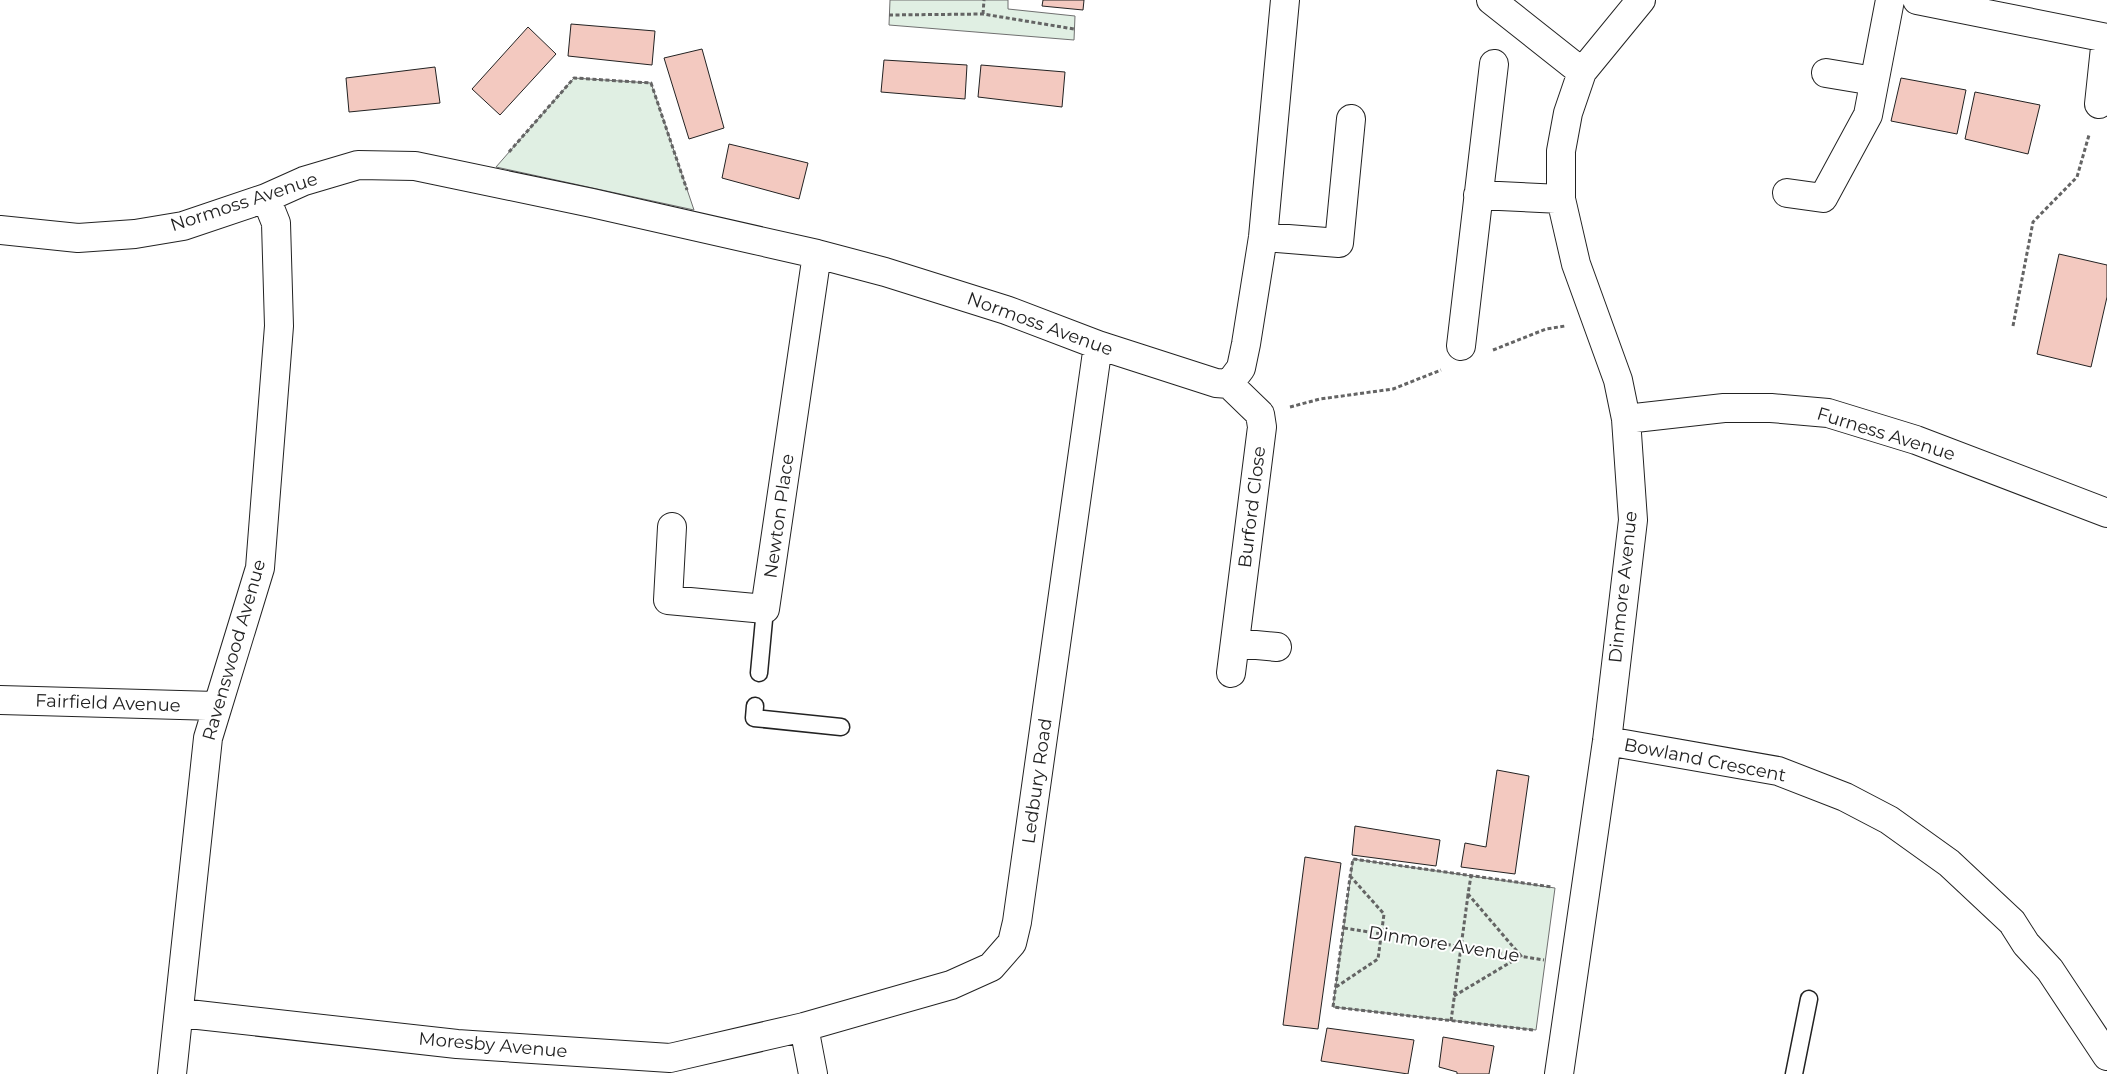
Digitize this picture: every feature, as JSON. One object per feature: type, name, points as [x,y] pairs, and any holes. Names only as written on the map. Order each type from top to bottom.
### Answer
[{"type":"street","points":[[1260,414],[1229,384],[1241,368],[1263,237],[1285,0]]},
{"type":"street","points":[[1491,0],[1582,72]]},
{"type":"street","name":"Dinmore Avenue","points":[[1559,1074],[1607,741],[1632,520],[1626,419],[1618,380],[1576,264],[1562,199],[1561,151],[1568,113],[1582,72],[1641,0]]},
{"type":"street","points":[[1787,193],[1823,198],[1868,115],[1890,0]]},
{"type":"street","points":[[1917,0],[2106,38],[2099,104]]},
{"type":"street","points":[[1462,346],[1494,64]]},
{"type":"street","points":[[1826,73],[1874,81]]},
{"type":"street","points":[[1263,237],[1339,243],[1352,119]]},
{"type":"street","name":"Normoss Avenue","points":[[0,230],[78,238],[134,234],[184,226],[266,198],[304,182],[358,165],[415,166],[486,180],[817,254],[885,272],[1006,310],[1098,345],[1216,383],[1229,384]]},
{"type":"street","points":[[1478,195],[1562,199]]},
{"type":"street","name":"Ravenswood Avenue","points":[[172,1074],[208,738],[216,706],[260,568],[279,326],[276,222],[266,198]]},
{"type":"street","name":"Newton Place","points":[[765,609],[817,254]]},
{"type":"street","name":"Ledbury Road","points":[[804,1027],[951,985],[991,967],[1012,943],[1017,922],[1098,345]]},
{"type":"street","name":"Furness Avenue","points":[[1626,419],[1724,408],[1771,408],[1828,413],[1916,440],[2107,513]]},
{"type":"street","name":"Burford Close","points":[[1231,673],[1262,426],[1260,414]]},
{"type":"street","points":[[672,527],[668,600],[765,609]]},
{"type":"street","points":[[1235,643],[1277,647]]},
{"type":"street","name":"Fairfield Avenue","points":[[0,700],[216,706]]},
{"type":"street","name":"Bowland Crescent","points":[[1607,741],[1778,771],[1845,797],[1889,820],[1949,863],[2012,922],[2026,944],[2050,970],[2107,1056]]},
{"type":"street","name":"Moresby Avenue","points":[[180,1012],[457,1044],[670,1058],[804,1027]]},
{"type":"street","points":[[804,1027],[813,1074]]},
{"type":"lane","points":[[759,673],[765,609]]},
{"type":"lane","points":[[755,706],[754,718],[841,727]]},
{"type":"lane","points":[[1794,1074],[1809,999]]},
{"type":"path","points":[[983,14],[984,0]]},
{"type":"path","points":[[889,15],[983,14],[1074,29]]},
{"type":"path","points":[[486,180],[574,78],[651,83],[701,228]]},
{"type":"path","points":[[2013,326],[2033,222],[2077,177],[2099,104]]},
{"type":"path","points":[[1489,351],[1546,329],[1597,320]]},
{"type":"path","points":[[1260,414],[1320,399],[1393,389],[1445,368]]},
{"type":"path","points":[[1565,1034],[1333,1006],[1350,877],[1353,859],[1585,892]]},
{"type":"path","points":[[1451,1020],[1471,876]]},
{"type":"path","points":[[1336,987],[1378,959],[1384,914],[1350,877]]},
{"type":"path","points":[[1454,996],[1521,956],[1468,894]]},
{"type":"path","name":"Dinmore Avenue","points":[[1344,928],[1574,964]]},
{"type":"green space","points":[[890,0],[1008,0],[1008,9],[1075,16],[1074,40],[889,25]]},
{"type":"green space","points":[[574,78],[651,83],[694,210],[496,167]]},
{"type":"green space","points":[[1353,859],[1555,888],[1536,1030],[1333,1007]]},
{"type":"building","points":[[1043,0],[1084,0],[1083,10],[1042,6]]},
{"type":"building","points":[[571,24],[655,31],[652,65],[568,56]]},
{"type":"building","points":[[528,27],[556,54],[500,115],[472,89]]},
{"type":"building","points":[[702,49],[724,128],[689,139],[664,58]]},
{"type":"building","points":[[884,60],[967,65],[965,99],[881,92]]},
{"type":"building","points":[[981,65],[1065,72],[1062,107],[978,97]]},
{"type":"building","points":[[435,67],[440,103],[349,112],[346,78]]},
{"type":"building","points":[[1901,78],[1966,90],[1957,134],[1891,121]]},
{"type":"building","points":[[1975,92],[2040,105],[2028,154],[1965,139]]},
{"type":"building","points":[[729,144],[808,163],[799,199],[722,178]]},
{"type":"building","points":[[2059,254],[2107,265],[2107,297],[2091,367],[2037,354]]},
{"type":"building","points":[[1497,770],[1529,776],[1515,874],[1461,867],[1465,843],[1486,847]]},
{"type":"building","points":[[1355,826],[1440,840],[1436,866],[1352,855]]},
{"type":"building","points":[[1305,857],[1341,863],[1318,1029],[1283,1025]]},
{"type":"building","points":[[1327,1028],[1414,1040],[1408,1074],[1321,1061]]},
{"type":"building","points":[[1443,1037],[1494,1046],[1489,1074],[1457,1074],[1457,1072],[1439,1067]]}]
